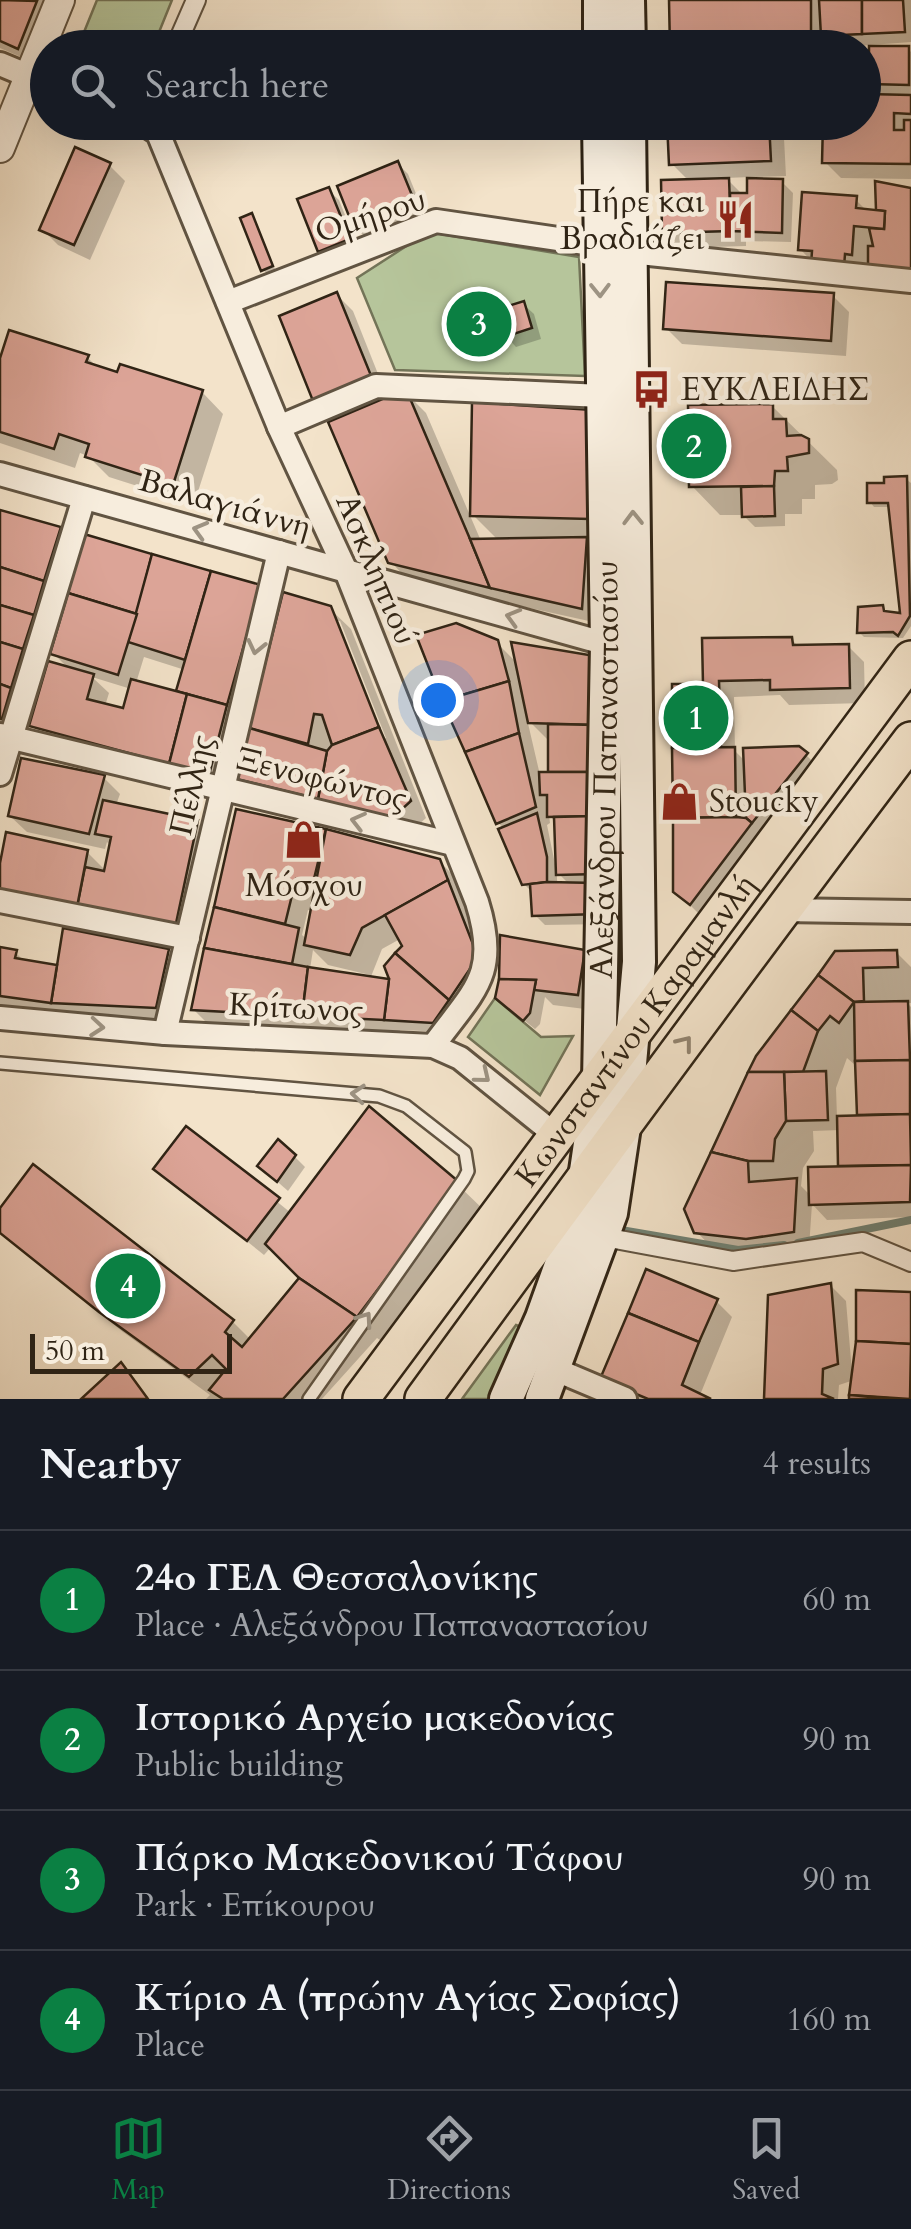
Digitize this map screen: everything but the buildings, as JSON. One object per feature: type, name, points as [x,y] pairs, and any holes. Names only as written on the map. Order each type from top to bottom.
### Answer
[{"type":"main road","points":[[600,0],[600,30]]},
{"type":"main road","points":[[628,0],[628,30]]},
{"type":"main road","name":"Αλεξάνδρου Παπαναστασίου","points":[[548,1384],[610,1213],[625,1120],[638,962],[614,249],[601,140]]},
{"type":"main road","name":"Αλεξάνδρου Παπαναστασίου","points":[[506,1399],[542,1318],[580,1212],[599,1082],[606,644],[602,396],[627,140]]},
{"type":"main road","name":"Κωνσταντίνου Καραμανλή","points":[[362,1399],[911,659]]},
{"type":"main road","name":"Κωνσταντίνου Καραμανλή","points":[[424,1399],[625,1120],[911,740]]},
{"type":"street","points":[[52,30],[60,0]]},
{"type":"street","points":[[183,30],[196,0]]},
{"type":"street","points":[[0,64],[30,77]]},
{"type":"street","points":[[0,148],[30,94]]},
{"type":"street","name":"Ασκληπιού","points":[[160,140],[280,427],[346,571],[481,914],[488,956],[479,981],[433,1046]]},
{"type":"street","name":"Ομήρου","points":[[228,302],[436,221],[614,249],[911,281]]},
{"type":"street","points":[[280,427],[376,386],[602,396]]},
{"type":"street","name":"Βαλαγιάννη","points":[[0,474],[606,644]]},
{"type":"street","points":[[0,774],[6,736],[84,498]]},
{"type":"street","name":"Πέλλης","points":[[165,1033],[279,552]]},
{"type":"street","name":"Ξενοφώντος","points":[[6,736],[453,844]]},
{"type":"street","points":[[0,902],[188,938]]},
{"type":"street","points":[[782,910],[911,912]]},
{"type":"street","name":"Κρίτωνος","points":[[0,1018],[165,1033],[433,1046],[460,1058],[558,1138]]},
{"type":"street","points":[[604,1237],[733,1261],[863,1242],[911,1262]]},
{"type":"street","points":[[548,1384],[626,1399]]},
{"type":"lane","points":[[0,1062],[378,1096],[406,1106],[465,1152],[468,1171],[464,1179],[308,1399]]},
{"type":"green space","points":[[97,0],[172,0],[160,30],[85,30]]},
{"type":"green space","points":[[428,232],[579,257],[585,376],[395,370],[357,278]]},
{"type":"green space","points":[[495,998],[541,1037],[573,1036],[540,1095],[468,1037]]},
{"type":"green space","points":[[516,1325],[524,1328],[491,1399],[462,1399]]},
{"type":"waterway","points":[[798,1243],[911,1220]]},
{"type":"waterway","points":[[615,1229],[738,1250],[784,1245]]},
{"type":"place","name":"Πήρε και Βραδιάζει","points":[[735,219]]},
{"type":"place","name":"Πάρκο Μακεδονικού Τάφου","points":[[479,324]]},
{"type":"place","name":"ΕΥΚΛΕΙΔΗΣ","points":[[651,389]]},
{"type":"place","name":"Ιστορικό Αρχείο μακεδονίας","points":[[694,446]]},
{"type":"place","name":"24ο ΓΕΛ Θεσσαλονίκης","points":[[696,718]]},
{"type":"place","name":"Stoucky","points":[[679,801]]},
{"type":"place","name":"Μόσχου","points":[[304,840]]},
{"type":"place","name":"Κτίριο Α (πρώην Αγίας Σοφίας)","points":[[128,1286]]}]
